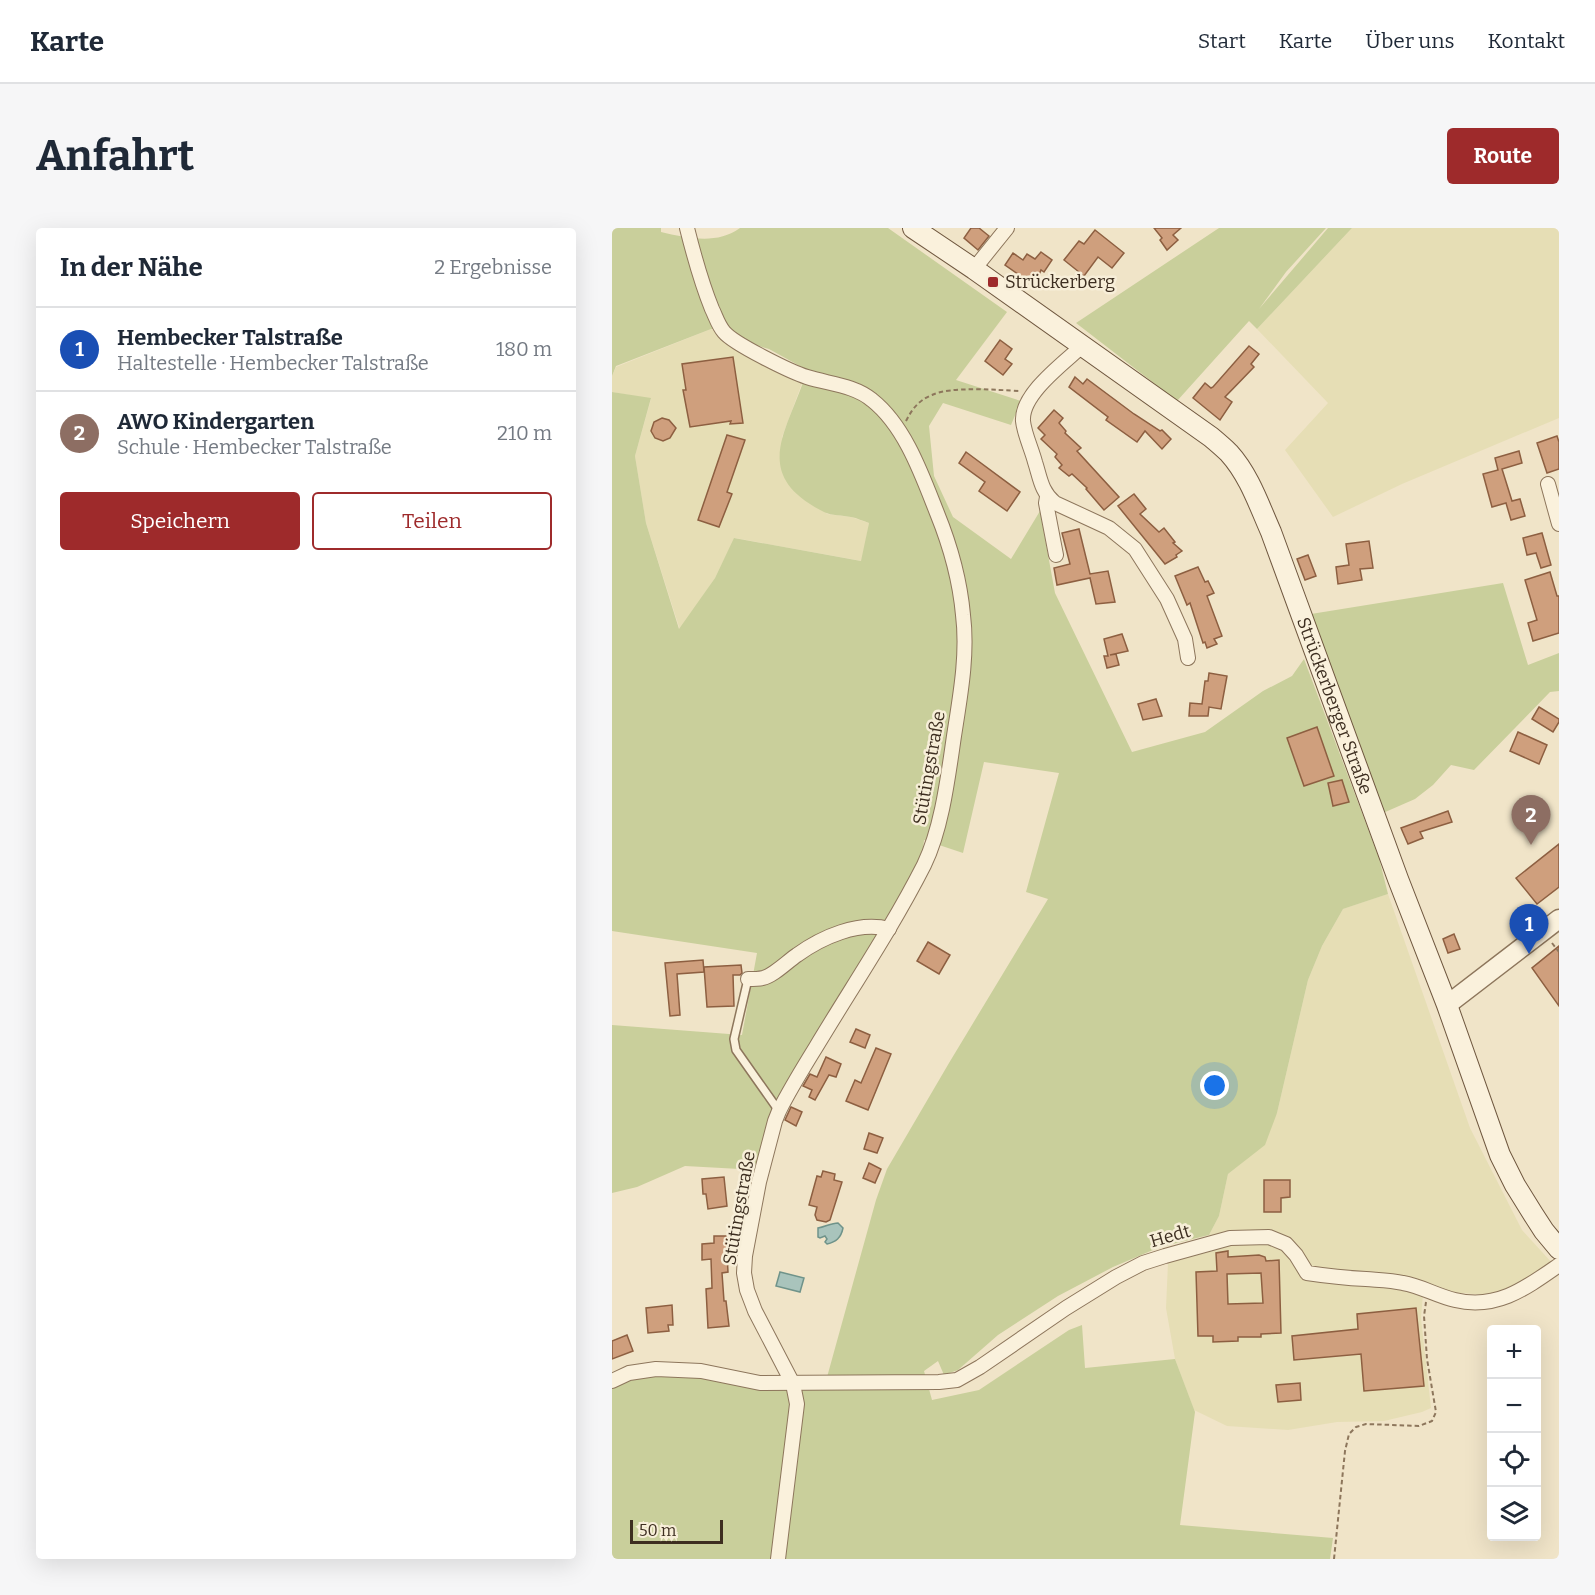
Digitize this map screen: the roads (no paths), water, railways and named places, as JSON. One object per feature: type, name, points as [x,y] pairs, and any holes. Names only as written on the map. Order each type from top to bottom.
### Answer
[{"type":"main road","name":"Strückerberger Straße","points":[[913,228],[1211,437],[1242,470],[1253,489],[1271,532],[1394,868],[1447,1005],[1500,1155],[1533,1214],[1559,1249]]},
{"type":"street","name":"Stütingstraße","points":[[687,228],[699,275],[719,325],[725,333],[739,344],[805,377],[860,392],[885,411],[901,434],[921,473],[943,527],[960,591],[964,618],[961,690],[949,769],[934,839],[924,864],[889,929],[779,1111],[759,1182],[744,1273],[747,1290],[755,1311],[793,1384],[797,1404],[778,1559]]},
{"type":"street","points":[[974,269],[1007,228]]},
{"type":"street","points":[[1056,555],[1046,503],[1047,497],[1023,422],[1024,410],[1034,392],[1082,346]]},
{"type":"street","points":[[1548,484],[1559,524]]},
{"type":"street","points":[[1047,497],[1070,511],[1109,528],[1136,549],[1167,599],[1185,639],[1188,658]]},
{"type":"street","points":[[1447,1005],[1559,919]]},
{"type":"street","points":[[748,979],[764,978],[799,953],[839,933],[876,926],[889,929]]},
{"type":"street","name":"Hedt","points":[[793,1384],[957,1380],[1116,1277],[1143,1263],[1230,1238],[1269,1237],[1286,1244],[1307,1273],[1399,1282],[1415,1285],[1455,1300],[1478,1304],[1512,1295],[1559,1265]]},
{"type":"street","points":[[612,1381],[629,1373],[656,1369],[701,1371],[760,1383],[793,1384]]},
{"type":"lane","points":[[748,979],[734,1039],[736,1050],[779,1111]]},
{"type":"water","points":[[838,1223],[843,1228],[835,1241],[827,1244],[825,1236],[818,1237],[818,1228]]},
{"type":"water","points":[[780,1272],[804,1278],[800,1292],[776,1286]]},
{"type":"place","name":"Strückerberg","points":[[993,282]]},
{"type":"place","name":"AWO Kindergarten","points":[[1531,845]]},
{"type":"place","name":"Hembecker Talstraße","points":[[1529,954]]}]
